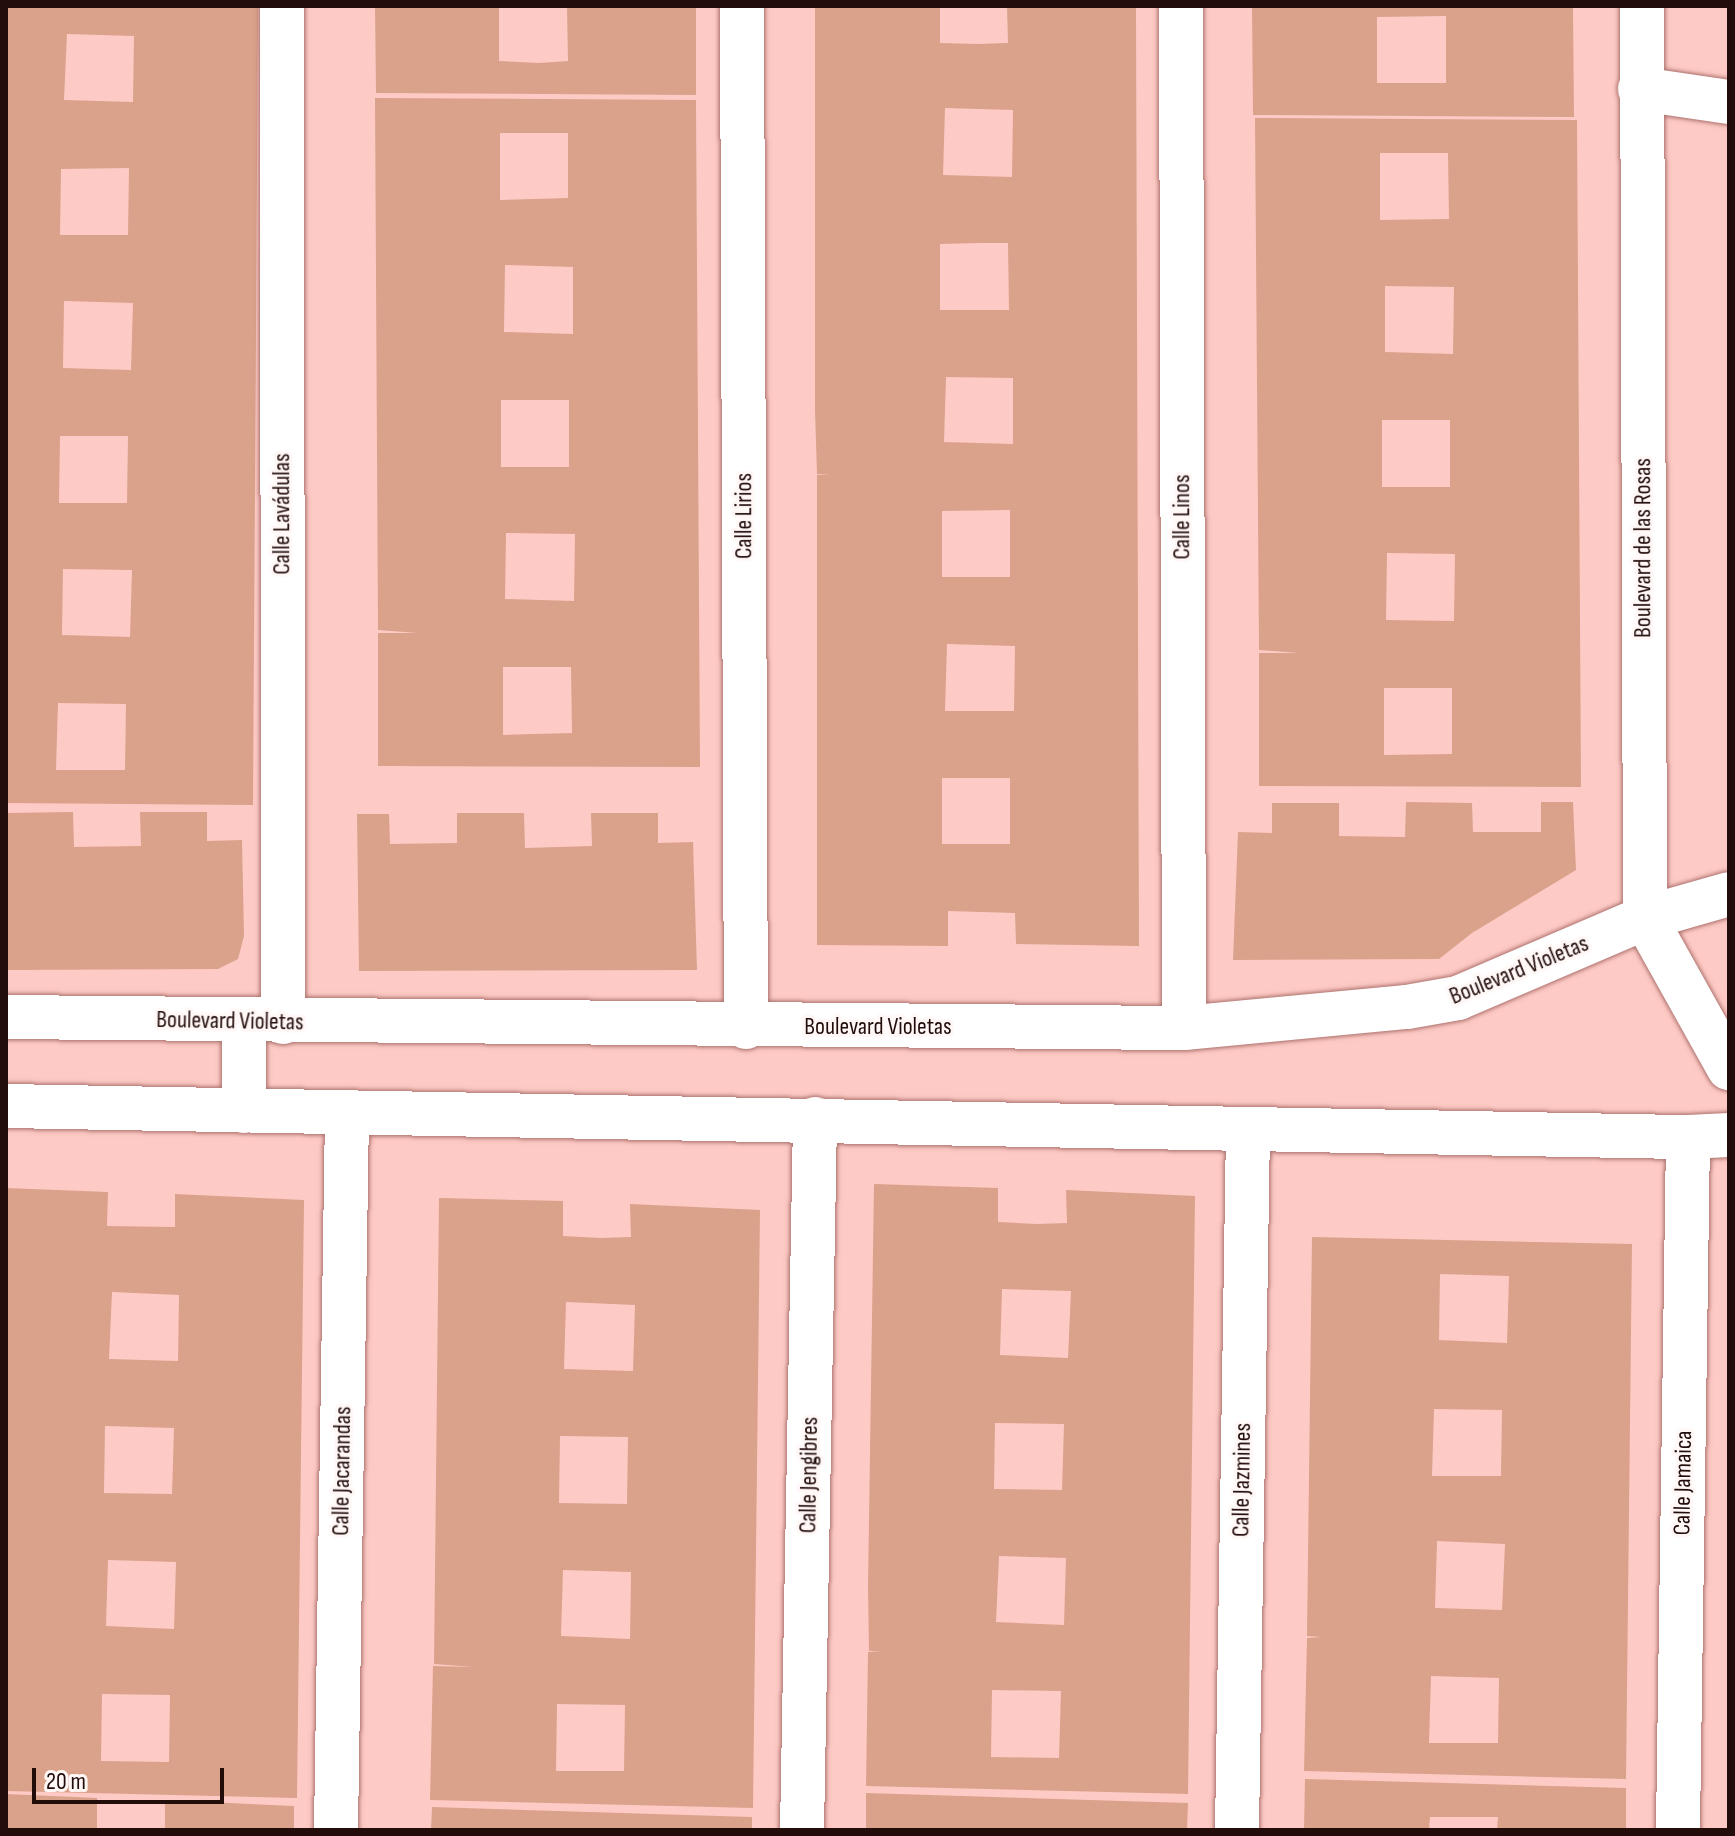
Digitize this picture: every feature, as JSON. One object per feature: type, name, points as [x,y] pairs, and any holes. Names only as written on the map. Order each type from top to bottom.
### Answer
[{"type":"street","name":"Calle Lavádulas","points":[[244,1111],[263,1021],[282,6]]},
{"type":"street","name":"Calle Lirios","points":[[742,6],[746,1027]]},
{"type":"street","name":"Calle Linos","points":[[1181,6],[1184,1028]]},
{"type":"street","name":"Boulevard de las Rosas","points":[[1642,6],[1645,918],[1729,1068]]},
{"type":"street","points":[[1640,89],[1729,102]]},
{"type":"street","name":"Boulevard Violetas","points":[[6,1017],[746,1027],[1184,1028],[1407,1007],[1458,998],[1645,918],[1729,894]]},
{"type":"street","points":[[6,1106],[815,1119],[1248,1131],[1709,1136]]},
{"type":"street","name":"Calle Jacarandas","points":[[336,1830],[347,1113]]},
{"type":"street","name":"Calle Jengibres","points":[[802,1830],[815,1119]]},
{"type":"street","name":"Calle Jazmines","points":[[1237,1830],[1248,1131]]},
{"type":"street","name":"Calle Jamaica","points":[[1678,1830],[1709,1136]]},
{"type":"building","points":[[6,6],[258,6],[253,805],[6,803]],"holes":[[[67,34],[134,36],[133,102],[64,100]],[[129,168],[128,235],[60,235],[61,169]],[[64,301],[133,303],[131,370],[63,368]],[[60,436],[128,436],[127,503],[59,503]],[[63,569],[132,570],[130,637],[62,635]],[[58,703],[126,704],[125,770],[56,770]]]},
{"type":"building","points":[[375,6],[499,6],[499,61],[539,63],[568,61],[567,6],[696,6],[696,95],[376,93]]},
{"type":"building","points":[[815,6],[940,6],[940,43],[978,44],[1008,43],[1007,6],[1136,6],[1139,946],[1016,944],[1015,913],[948,911],[948,946],[817,945],[817,475],[830,474],[817,474]],"holes":[[[945,108],[1013,110],[1012,177],[943,175]],[[1008,243],[1009,310],[940,310],[940,244]],[[946,377],[1013,378],[1013,444],[944,442]],[[1010,510],[1010,577],[942,577],[942,511]],[[947,644],[1015,646],[1014,711],[945,711]],[[942,778],[1010,778],[1010,844],[942,844]]]},
{"type":"building","points":[[1252,6],[1573,6],[1574,117],[1253,115]],"holes":[[[1446,16],[1446,83],[1377,83],[1377,17]]]},
{"type":"building","points":[[375,98],[696,100],[700,767],[378,766],[378,633],[418,633],[378,630]],"holes":[[[500,133],[568,133],[568,198],[500,200]],[[505,265],[573,267],[573,334],[504,332]],[[501,400],[569,400],[569,467],[501,467]],[[506,533],[575,534],[574,601],[505,599]],[[503,667],[571,667],[572,733],[503,735]]]},
{"type":"building","points":[[1255,118],[1577,120],[1581,787],[1259,786],[1259,653],[1299,653],[1259,650]],"holes":[[[1380,153],[1448,153],[1449,219],[1380,220]],[[1385,286],[1454,287],[1453,354],[1385,352]],[[1382,420],[1450,420],[1450,487],[1382,487]],[[1387,553],[1455,554],[1454,621],[1386,620]],[[1384,688],[1452,688],[1452,754],[1384,755]]]},
{"type":"building","points":[[1406,802],[1472,803],[1473,832],[1541,832],[1541,802],[1573,802],[1576,870],[1472,933],[1439,959],[1233,960],[1238,832],[1272,833],[1272,803],[1339,803],[1339,836],[1405,837]]},
{"type":"building","points":[[73,812],[74,847],[141,846],[140,812],[207,812],[207,841],[242,840],[244,936],[238,959],[218,969],[6,970],[7,813]]},
{"type":"building","points":[[457,813],[524,813],[525,848],[592,846],[591,813],[658,813],[658,843],[693,842],[697,970],[359,971],[357,814],[389,814],[390,844],[457,843]]},
{"type":"building","points":[[874,1184],[998,1188],[998,1222],[1037,1224],[1067,1223],[1066,1190],[1195,1196],[1188,1794],[866,1786],[868,1652],[882,1652],[869,1651]],"holes":[[[1002,1289],[1071,1291],[1068,1358],[1000,1355]],[[995,1423],[1064,1424],[1062,1490],[994,1489]],[[999,1556],[1066,1558],[1064,1625],[996,1622]],[[992,1690],[1061,1691],[1059,1758],[991,1757]]]},
{"type":"building","points":[[6,1188],[108,1192],[107,1226],[175,1227],[175,1194],[304,1200],[297,1798],[6,1791]],"holes":[[[112,1292],[179,1295],[178,1361],[109,1359]],[[105,1426],[174,1428],[172,1494],[104,1493]],[[108,1560],[176,1562],[174,1629],[106,1626]],[[102,1694],[170,1695],[169,1762],[101,1761]]]},
{"type":"building","points":[[439,1198],[563,1201],[563,1236],[601,1238],[631,1237],[630,1204],[760,1210],[753,1808],[430,1800],[433,1666],[474,1667],[434,1664]],"holes":[[[566,1302],[635,1305],[633,1371],[564,1369]],[[560,1436],[628,1437],[627,1504],[559,1503]],[[563,1570],[631,1572],[630,1639],[561,1636]],[[557,1704],[625,1705],[624,1771],[556,1771]]]},
{"type":"building","points":[[1312,1237],[1632,1244],[1626,1779],[1304,1771],[1307,1638],[1321,1637],[1307,1636]],"holes":[[[1440,1274],[1509,1276],[1507,1343],[1439,1340]],[[1434,1409],[1502,1410],[1501,1476],[1432,1476]],[[1437,1541],[1505,1544],[1502,1610],[1435,1608]],[[1431,1676],[1499,1678],[1498,1743],[1429,1743]]]},
{"type":"building","points":[[1305,1779],[1626,1788],[1626,1830],[1497,1830],[1498,1817],[1430,1817],[1429,1830],[1304,1830]]},
{"type":"building","points":[[866,1793],[1188,1803],[1187,1830],[866,1830]]},
{"type":"building","points":[[6,1794],[97,1798],[97,1830],[6,1830]]},
{"type":"building","points":[[165,1800],[294,1806],[294,1830],[165,1830]]},
{"type":"building","points":[[432,1807],[752,1817],[752,1830],[431,1830]]}]
